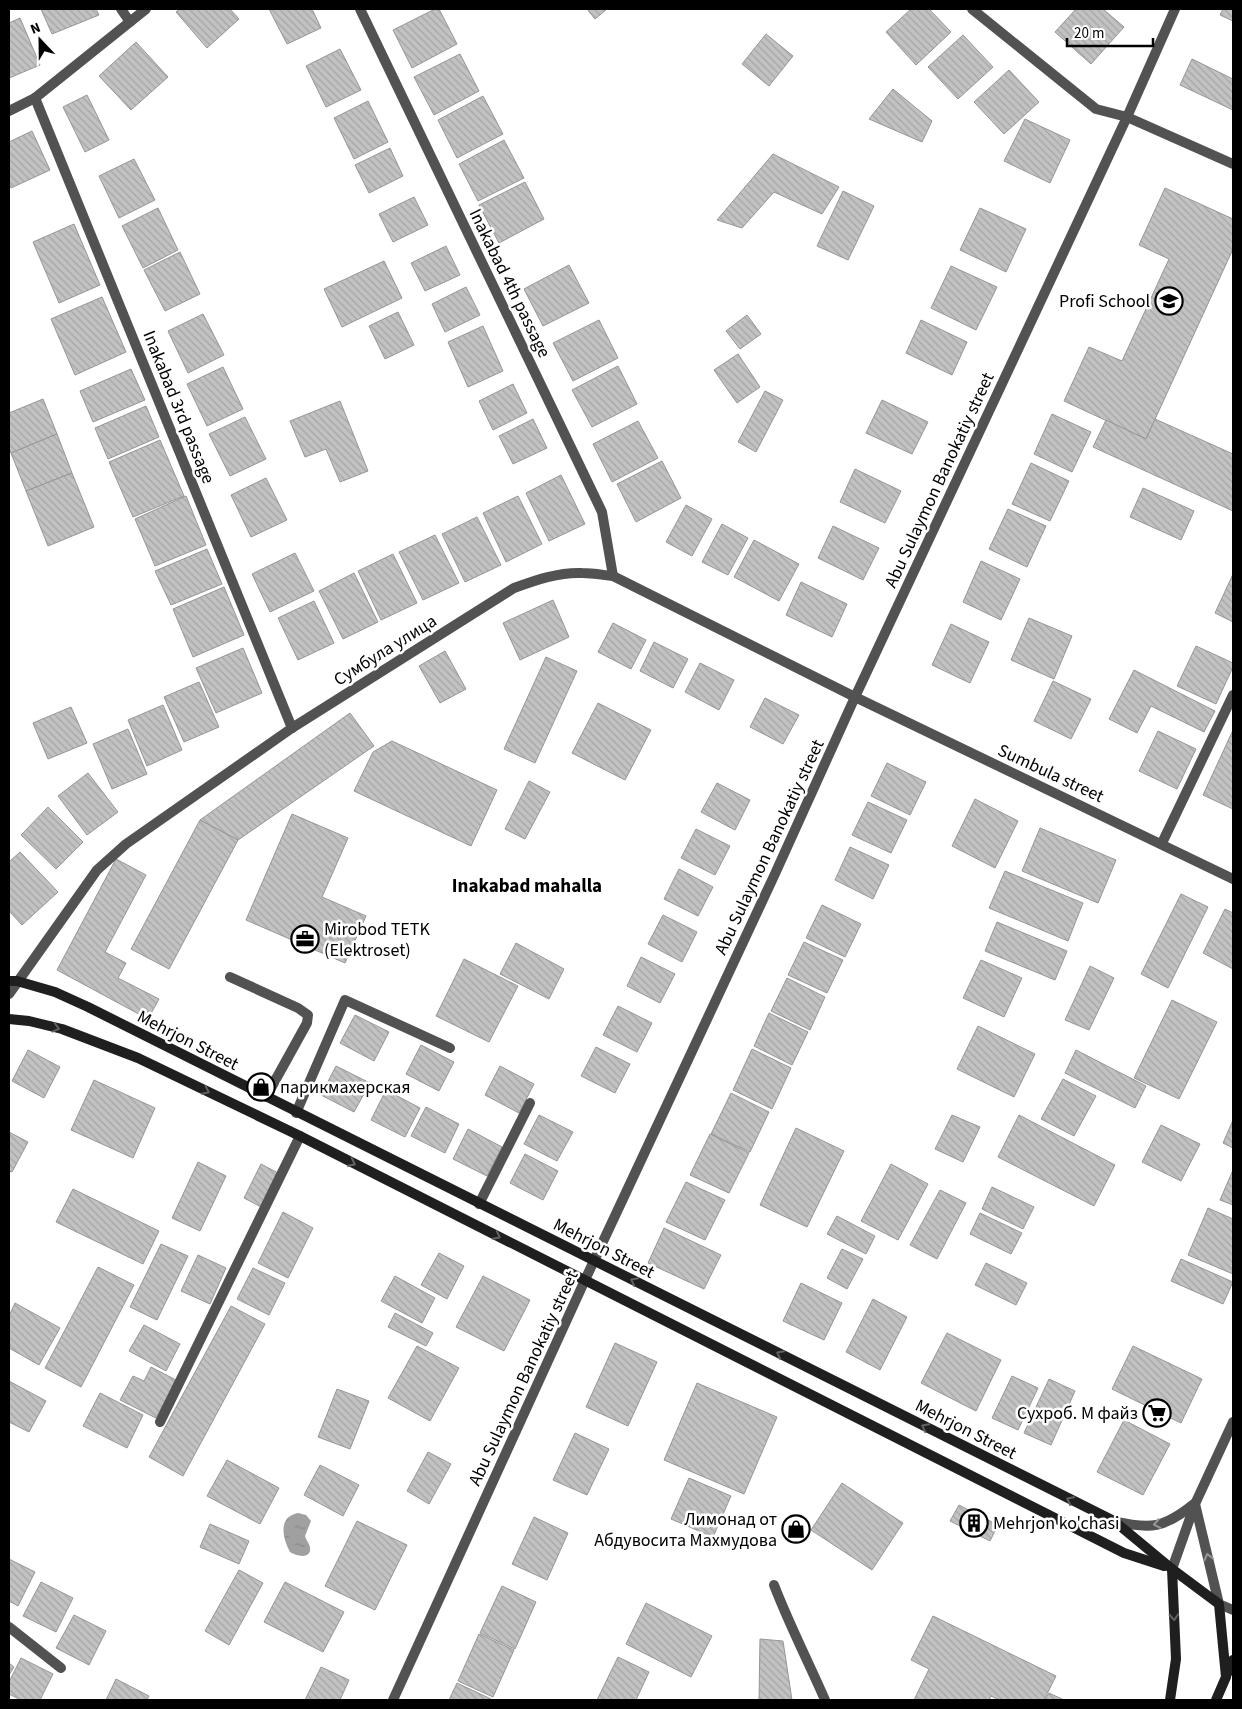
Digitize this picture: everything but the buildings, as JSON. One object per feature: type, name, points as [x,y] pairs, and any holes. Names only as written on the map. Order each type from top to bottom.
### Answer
[{"type":"main road","name":"Mehrjon Street","points":[[13,981],[55,992],[88,1007],[1114,1521],[1172,1569],[1219,1604]]},
{"type":"main road","name":"Mehrjon Street","points":[[9,1019],[29,1021],[62,1029],[138,1058],[300,1136],[1124,1553],[1172,1569]]},
{"type":"main road","points":[[1170,1700],[1176,1659],[1172,1569]]},
{"type":"main road","points":[[1219,1604],[1226,1677]]},
{"type":"main road","points":[[1216,1700],[1233,1660]]},
{"type":"street","points":[[121,9],[130,22]]},
{"type":"street","points":[[9,111],[35,98],[146,9]]},
{"type":"street","name":"Inakabad 4th passage","points":[[360,9],[602,512],[613,576]]},
{"type":"street","points":[[972,9],[1096,109],[1127,117],[1233,164]]},
{"type":"street","name":"Abu Sulaymon Banokatiy street","points":[[393,1700],[585,1280],[770,885],[855,697],[1127,117],[1175,9]]},
{"type":"street","name":"Inakabad 3rd passage","points":[[35,98],[292,728]]},
{"type":"street","name":"Сумбула улица","points":[[9,994],[13,981],[97,870],[126,844],[292,728],[514,588],[535,580],[582,573],[613,576],[855,697]]},
{"type":"street","points":[[1162,843],[1233,695]]},
{"type":"street","name":"Sumbula street","points":[[855,697],[1233,878]]},
{"type":"street","points":[[230,977],[298,1008],[308,1015],[307,1023],[266,1097]]},
{"type":"street","points":[[296,1112],[345,1000],[450,1048]]},
{"type":"street","points":[[479,1204],[530,1103]]},
{"type":"street","points":[[160,1422],[300,1136]]},
{"type":"street","points":[[1172,1569],[1195,1504],[1233,1422]]},
{"type":"street","points":[[1114,1521],[1134,1526],[1156,1525],[1176,1518],[1195,1504]]},
{"type":"street","points":[[1195,1504],[1219,1604]]},
{"type":"street","points":[[774,1585],[786,1616],[805,1653],[825,1700]]},
{"type":"street","name":"Mehrjon Street","points":[[1219,1604],[1233,1610]]},
{"type":"street","points":[[9,1626],[61,1668]]},
{"type":"water","points":[[298,1513],[306,1515],[311,1521],[305,1536],[310,1546],[310,1551],[309,1554],[303,1556],[290,1552],[284,1535],[284,1524],[287,1519],[291,1515]]},
{"type":"place","name":"Profi School","points":[[1169,301]]},
{"type":"place","name":"Mirobod TETK (Elektroset)","points":[[305,939]]},
{"type":"place","name":"парикмахерская","points":[[261,1087]]},
{"type":"place","name":"Сухроб. М файз","points":[[1157,1413]]},
{"type":"place","name":"Mehrjon ko'chasi","points":[[974,1523]]},
{"type":"place","name":"Лимонад от Абдувосита Махмудова","points":[[796,1529]]},
{"type":"district","name":"Inakabad mahalla","points":[[527,885]]}]
